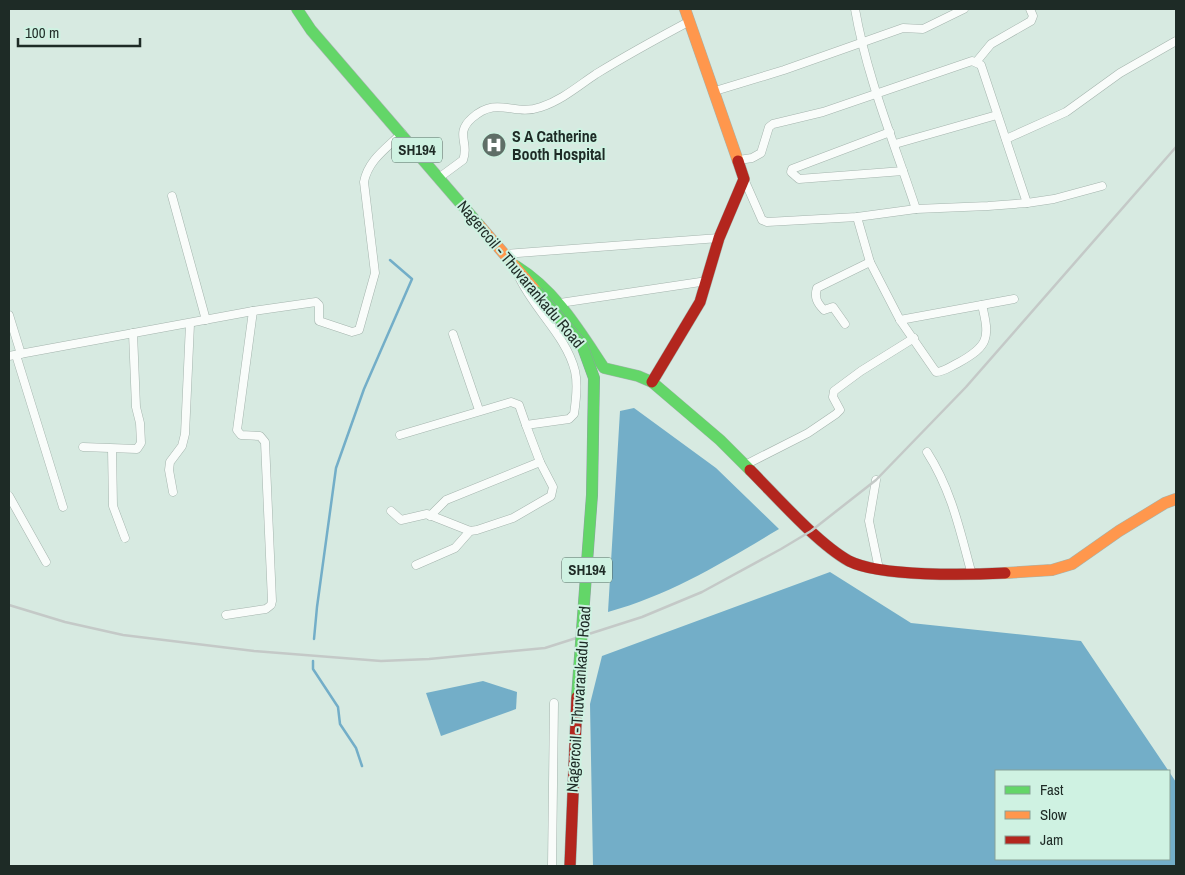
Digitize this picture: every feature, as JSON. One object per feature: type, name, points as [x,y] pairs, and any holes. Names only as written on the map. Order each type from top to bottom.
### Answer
[{"type":"street","name":"Nagercoil - Thuvarankadu Road","points":[[297,9],[312,30],[440,177],[582,345],[594,378],[592,495],[574,735],[570,866]]},
{"type":"street","points":[[685,9],[716,91],[744,179],[762,220],[766,222],[857,217],[916,208],[988,206],[1054,200],[1102,186]]},
{"type":"street","points":[[855,9],[861,42],[875,93],[895,144],[916,208]]},
{"type":"street","points":[[716,91],[784,70],[903,28],[924,29],[964,9]]},
{"type":"street","points":[[739,160],[752,158],[761,153],[769,127],[773,124],[823,112],[875,93],[977,61],[991,44],[1031,21],[1033,15],[1030,9]]},
{"type":"street","points":[[440,177],[463,160],[465,147],[462,140],[462,130],[472,118],[489,107],[496,105],[512,110],[538,108],[559,100],[635,50],[690,21]]},
{"type":"street","points":[[1006,139],[1066,112],[1120,74],[1176,41]]},
{"type":"street","points":[[977,61],[981,65],[1026,202]]},
{"type":"street","points":[[895,144],[997,116]]},
{"type":"street","points":[[890,132],[791,172],[799,179],[904,171]]},
{"type":"street","points":[[15,355],[253,311],[316,302],[320,305],[318,321],[352,332],[359,330],[375,273],[364,182],[369,166],[402,133]]},
{"type":"street","points":[[652,382],[700,302],[719,238],[744,179]]},
{"type":"street","points":[[172,196],[206,320]]},
{"type":"street","points":[[857,217],[870,262],[900,320],[934,370],[940,372],[976,353],[982,346],[988,331],[982,305]]},
{"type":"street","points":[[504,254],[719,238]]},
{"type":"street","points":[[845,324],[836,309],[833,307],[824,310],[819,305],[816,298],[817,288],[870,262]]},
{"type":"street","points":[[513,264],[538,280],[560,303],[604,368],[638,376],[652,382],[720,440],[811,531],[848,560],[869,569],[972,575],[1029,573],[1072,564],[1119,530],[1165,503],[1176,499]]},
{"type":"street","points":[[513,264],[525,291],[566,350],[575,373],[573,417],[570,419],[526,424]]},
{"type":"street","points":[[560,303],[707,281]]},
{"type":"street","points":[[900,320],[1014,299]]},
{"type":"street","points":[[226,615],[266,609],[271,605],[272,601],[265,442],[260,436],[242,435],[237,430],[253,311]]},
{"type":"street","points":[[9,315],[15,355],[63,507]]},
{"type":"street","points":[[173,492],[169,470],[170,462],[182,446],[185,434],[190,324]]},
{"type":"street","points":[[83,446],[137,449],[141,443],[140,423],[136,407],[133,333]]},
{"type":"street","points":[[453,334],[479,410]]},
{"type":"street","points":[[745,464],[808,433],[836,414],[840,410],[833,397],[834,391],[861,371],[914,338]]},
{"type":"street","points":[[400,435],[479,410],[514,402],[519,406],[540,462],[553,487],[552,496],[505,522],[470,531],[455,548],[416,564]]},
{"type":"street","points":[[112,449],[112,506],[125,538]]},
{"type":"street","points":[[927,452],[942,477],[951,498],[972,575]]},
{"type":"street","points":[[430,516],[446,500],[540,462]]},
{"type":"street","points":[[876,480],[869,521],[879,569]]},
{"type":"street","points":[[9,496],[46,562]]},
{"type":"street","points":[[391,511],[401,520],[421,514],[470,531]]},
{"type":"street","points":[[552,866],[554,702]]},
{"type":"water","points":[[634,408],[716,468],[779,529],[675,587],[608,612],[620,411]]},
{"type":"water","points":[[830,572],[911,623],[1081,641],[1168,770],[995,770],[995,860],[1170,860],[1170,773],[1176,782],[1176,866],[593,866],[590,704],[602,656]]},
{"type":"water","points":[[483,681],[517,692],[516,709],[441,736],[426,693]]},
{"type":"waterway","points":[[314,639],[336,468],[364,389],[412,279],[390,260]]},
{"type":"waterway","points":[[313,661],[313,669],[338,707],[340,724],[356,748],[362,766]]},
{"type":"railway","points":[[9,605],[65,622],[123,635],[254,651],[381,661],[429,659],[545,648],[642,617],[702,592],[781,549],[811,531],[876,480],[966,387],[1176,147]]},
{"type":"traffic: fast","points":[[297,9],[311,30],[480,226]]},
{"type":"traffic: fast","points":[[516,266],[555,299],[604,368],[638,376],[652,382],[720,440],[750,470]]},
{"type":"traffic: fast","points":[[537,292],[582,345],[594,378],[592,495],[577,697]]},
{"type":"traffic: slow","points":[[685,9],[738,161]]},
{"type":"traffic: slow","points":[[480,226],[537,292]]},
{"type":"traffic: slow","points":[[1005,573],[1052,570],[1072,564],[1119,531],[1165,503],[1176,499]]},
{"type":"traffic: jam","points":[[652,382],[700,302],[719,238],[744,179],[738,161]]},
{"type":"traffic: jam","points":[[750,470],[824,543],[849,561],[882,570],[925,574],[1005,573]]},
{"type":"traffic: jam","points":[[570,866],[577,697]]},
{"type":"place","name":"S A Catherine Booth Hospital","points":[[494,145]]}]
